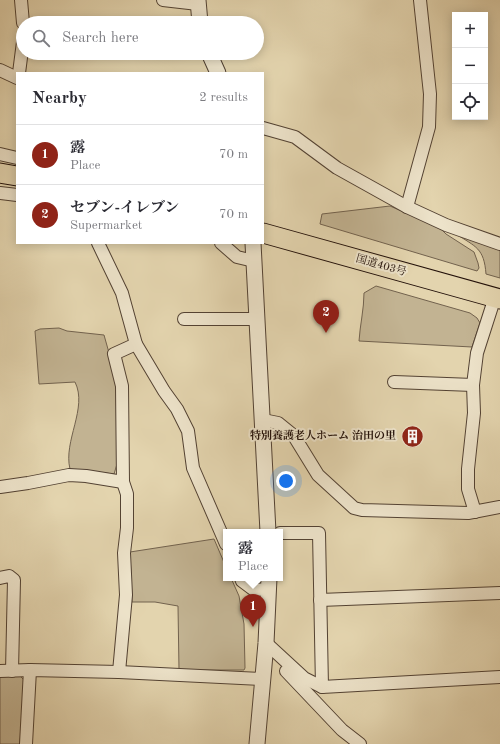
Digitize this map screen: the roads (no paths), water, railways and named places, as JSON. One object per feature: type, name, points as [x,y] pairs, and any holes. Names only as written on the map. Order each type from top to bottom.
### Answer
[{"type":"highway","points":[[0,173],[16,176]]},
{"type":"highway","name":"国道403号","points":[[264,233],[497,298]]},
{"type":"street","points":[[21,0],[22,16]]},
{"type":"street","points":[[163,0],[198,2],[199,16]]},
{"type":"street","points":[[407,207],[429,127],[430,94],[420,0]]},
{"type":"street","points":[[19,72],[21,60]]},
{"type":"street","points":[[212,60],[218,72]]},
{"type":"street","points":[[0,70],[16,78]]},
{"type":"street","points":[[264,128],[295,137],[337,168],[407,207],[446,225],[500,244]]},
{"type":"street","points":[[0,154],[16,158]]},
{"type":"street","points":[[0,193],[16,195]]},
{"type":"street","points":[[98,244],[122,292],[136,344],[164,391],[177,409],[188,431],[193,468],[223,537]]},
{"type":"street","points":[[222,244],[237,257],[254,261]]},
{"type":"street","points":[[252,244],[268,529]]},
{"type":"street","points":[[475,512],[468,489],[468,469],[474,413],[473,385],[477,353],[497,298]]},
{"type":"street","points":[[184,319],[257,319]]},
{"type":"street","points":[[119,672],[126,595],[124,553],[127,528],[127,494],[123,482],[122,386],[114,354],[136,344]]},
{"type":"street","points":[[394,382],[473,385]]},
{"type":"street","points":[[263,420],[278,423],[294,436],[318,475],[354,508],[362,510],[468,513],[500,508]]},
{"type":"street","points":[[0,487],[69,475],[123,482]]},
{"type":"street","points":[[283,533],[319,533],[322,687]]},
{"type":"street","points":[[0,578],[9,576],[14,580],[12,671]]},
{"type":"street","points":[[242,581],[254,590],[269,584],[257,744]]},
{"type":"street","points":[[320,600],[500,593]]},
{"type":"street","points":[[265,648],[304,678],[322,687],[500,677]]},
{"type":"street","points":[[265,648],[342,730],[360,744]]},
{"type":"street","points":[[26,744],[30,670]]},
{"type":"street","points":[[0,671],[30,670],[119,672],[262,679]]},
{"type":"place","name":"セブン-イレブン","points":[[326,333]]},
{"type":"place","name":"特別養護老人ホーム 治田の里","points":[[412,436]]},
{"type":"place","name":"露","points":[[253,627]]}]
